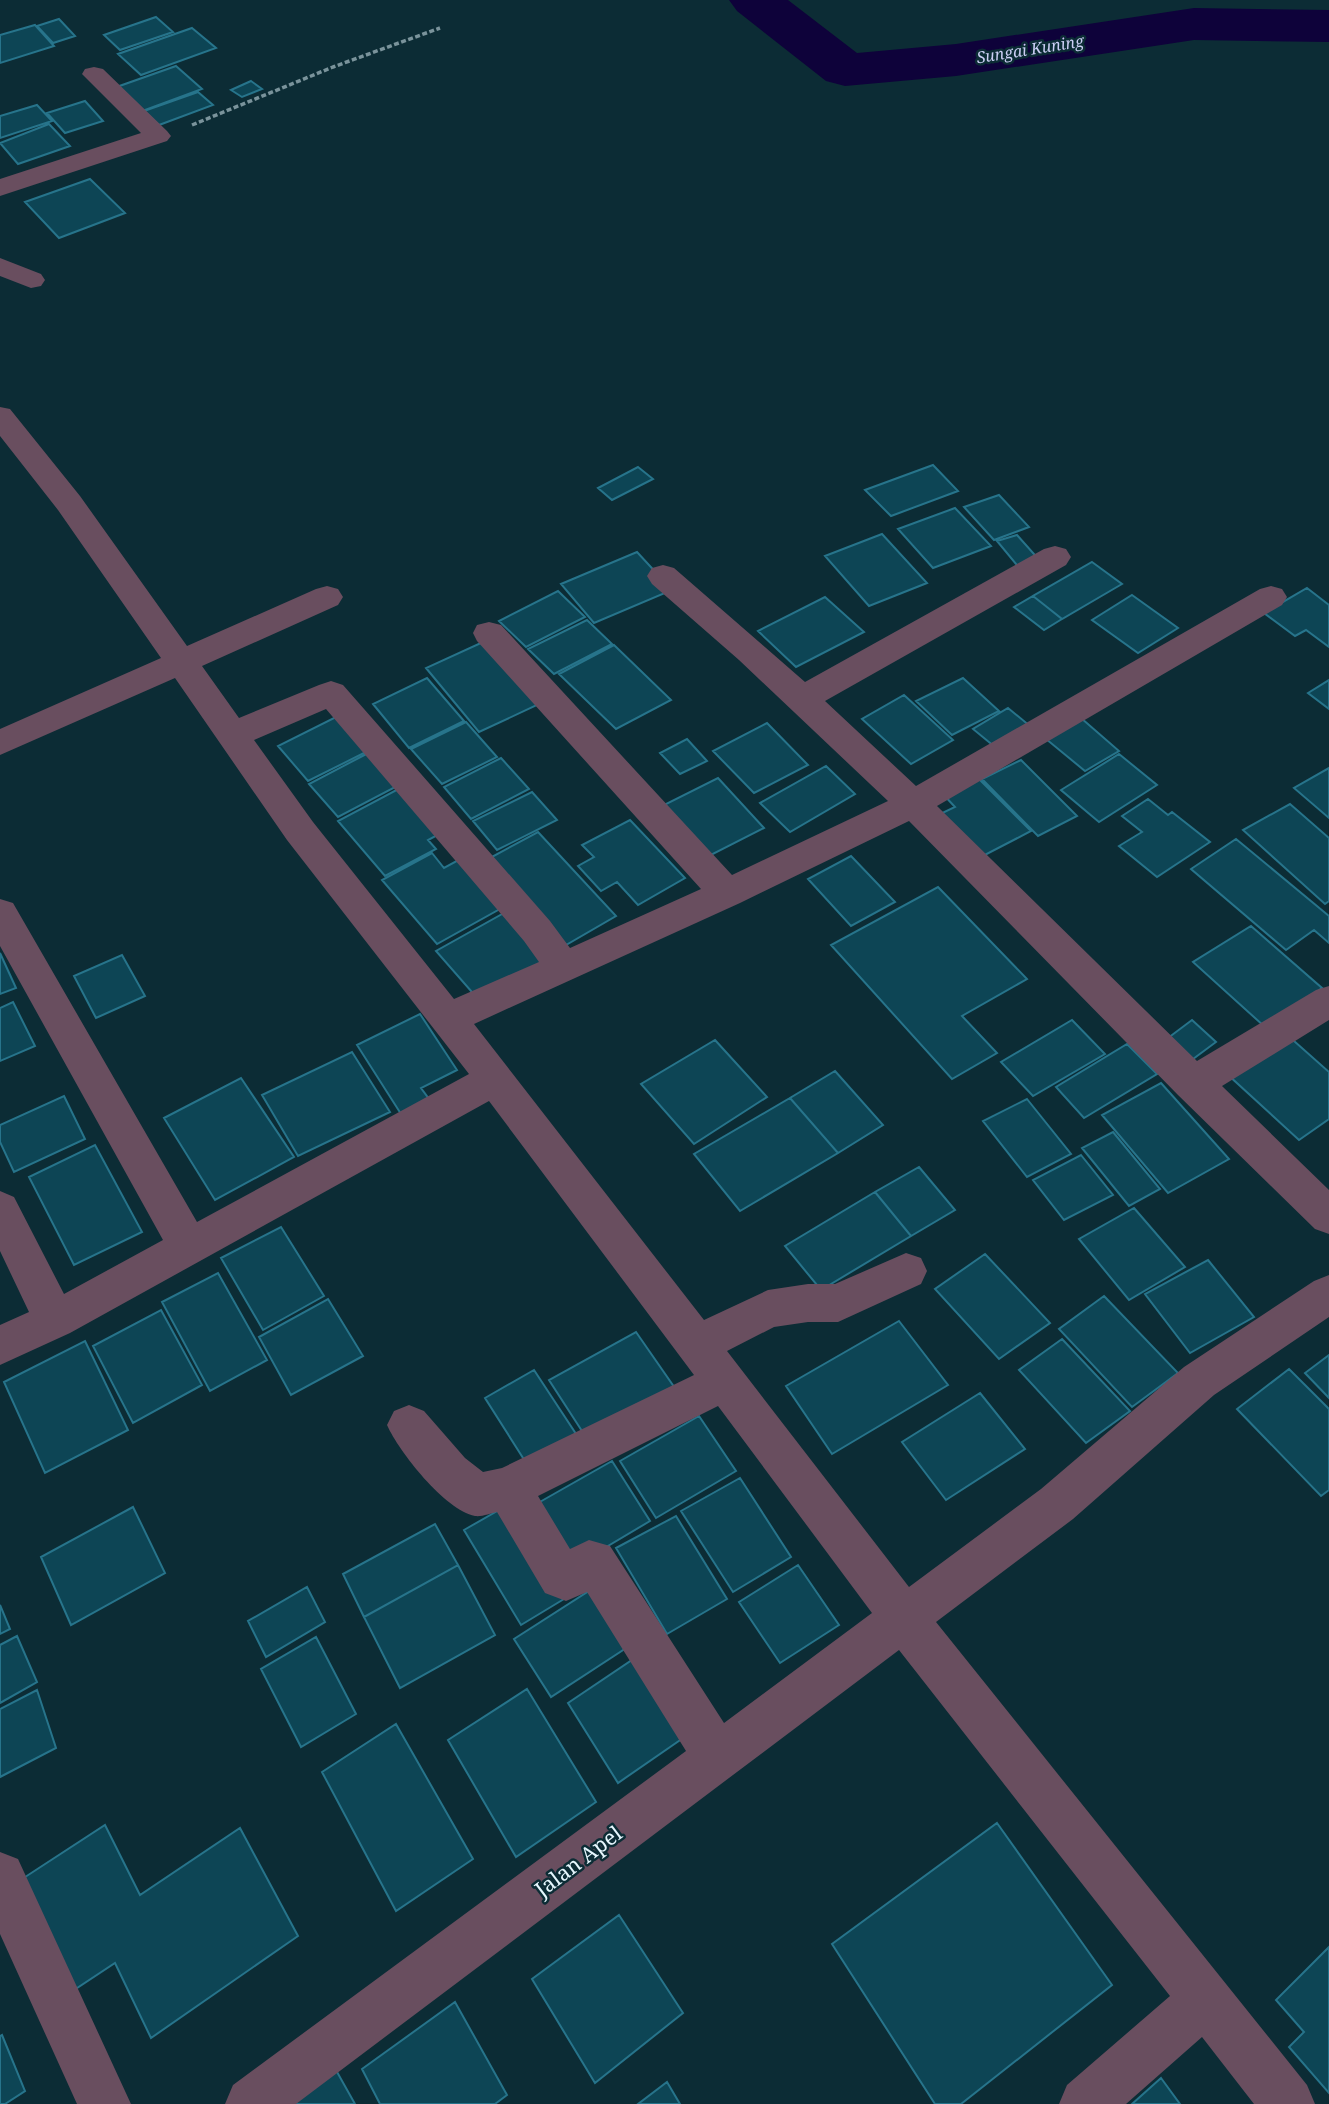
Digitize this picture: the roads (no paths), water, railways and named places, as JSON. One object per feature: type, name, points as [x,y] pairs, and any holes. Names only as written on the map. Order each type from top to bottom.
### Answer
[{"type":"street","points":[[0,188],[158,136],[94,74]]},
{"type":"street","points":[[0,266],[31,280]]},
{"type":"street","points":[[0,416],[69,503],[300,831],[495,1079],[905,1618],[1288,2104]]},
{"type":"street","points":[[802,699],[1055,557]]},
{"type":"street","points":[[663,576],[915,803],[1192,1084],[1329,1216]]},
{"type":"street","points":[[0,743],[327,597]]},
{"type":"street","points":[[447,1019],[727,893],[915,803],[1271,597]]},
{"type":"street","points":[[489,633],[727,893]]},
{"type":"street","points":[[232,735],[331,693],[537,931],[564,968]]},
{"type":"street","points":[[0,914],[188,1245]]},
{"type":"street","points":[[1192,1084],[1329,1001]]},
{"type":"street","points":[[0,1346],[55,1320],[495,1079]]},
{"type":"street","points":[[0,1209],[55,1320]]},
{"type":"street","points":[[698,1344],[768,1309],[808,1303],[838,1303],[906,1272]]},
{"type":"street","name":"Jalan Apel","points":[[252,2104],[1057,1504],[1199,1381],[1329,1294]]},
{"type":"street","points":[[409,1425],[449,1473],[477,1495],[508,1488],[725,1381]]},
{"type":"street","points":[[508,1488],[561,1577],[566,1579],[589,1562],[594,1562],[718,1757]]},
{"type":"street","points":[[0,1877],[104,2104]]},
{"type":"street","points":[[1086,2104],[1205,2000]]},
{"type":"waterway","name":"Sungai Kuning","points":[[755,0],[845,70],[956,60],[1194,24],[1329,26]]}]
